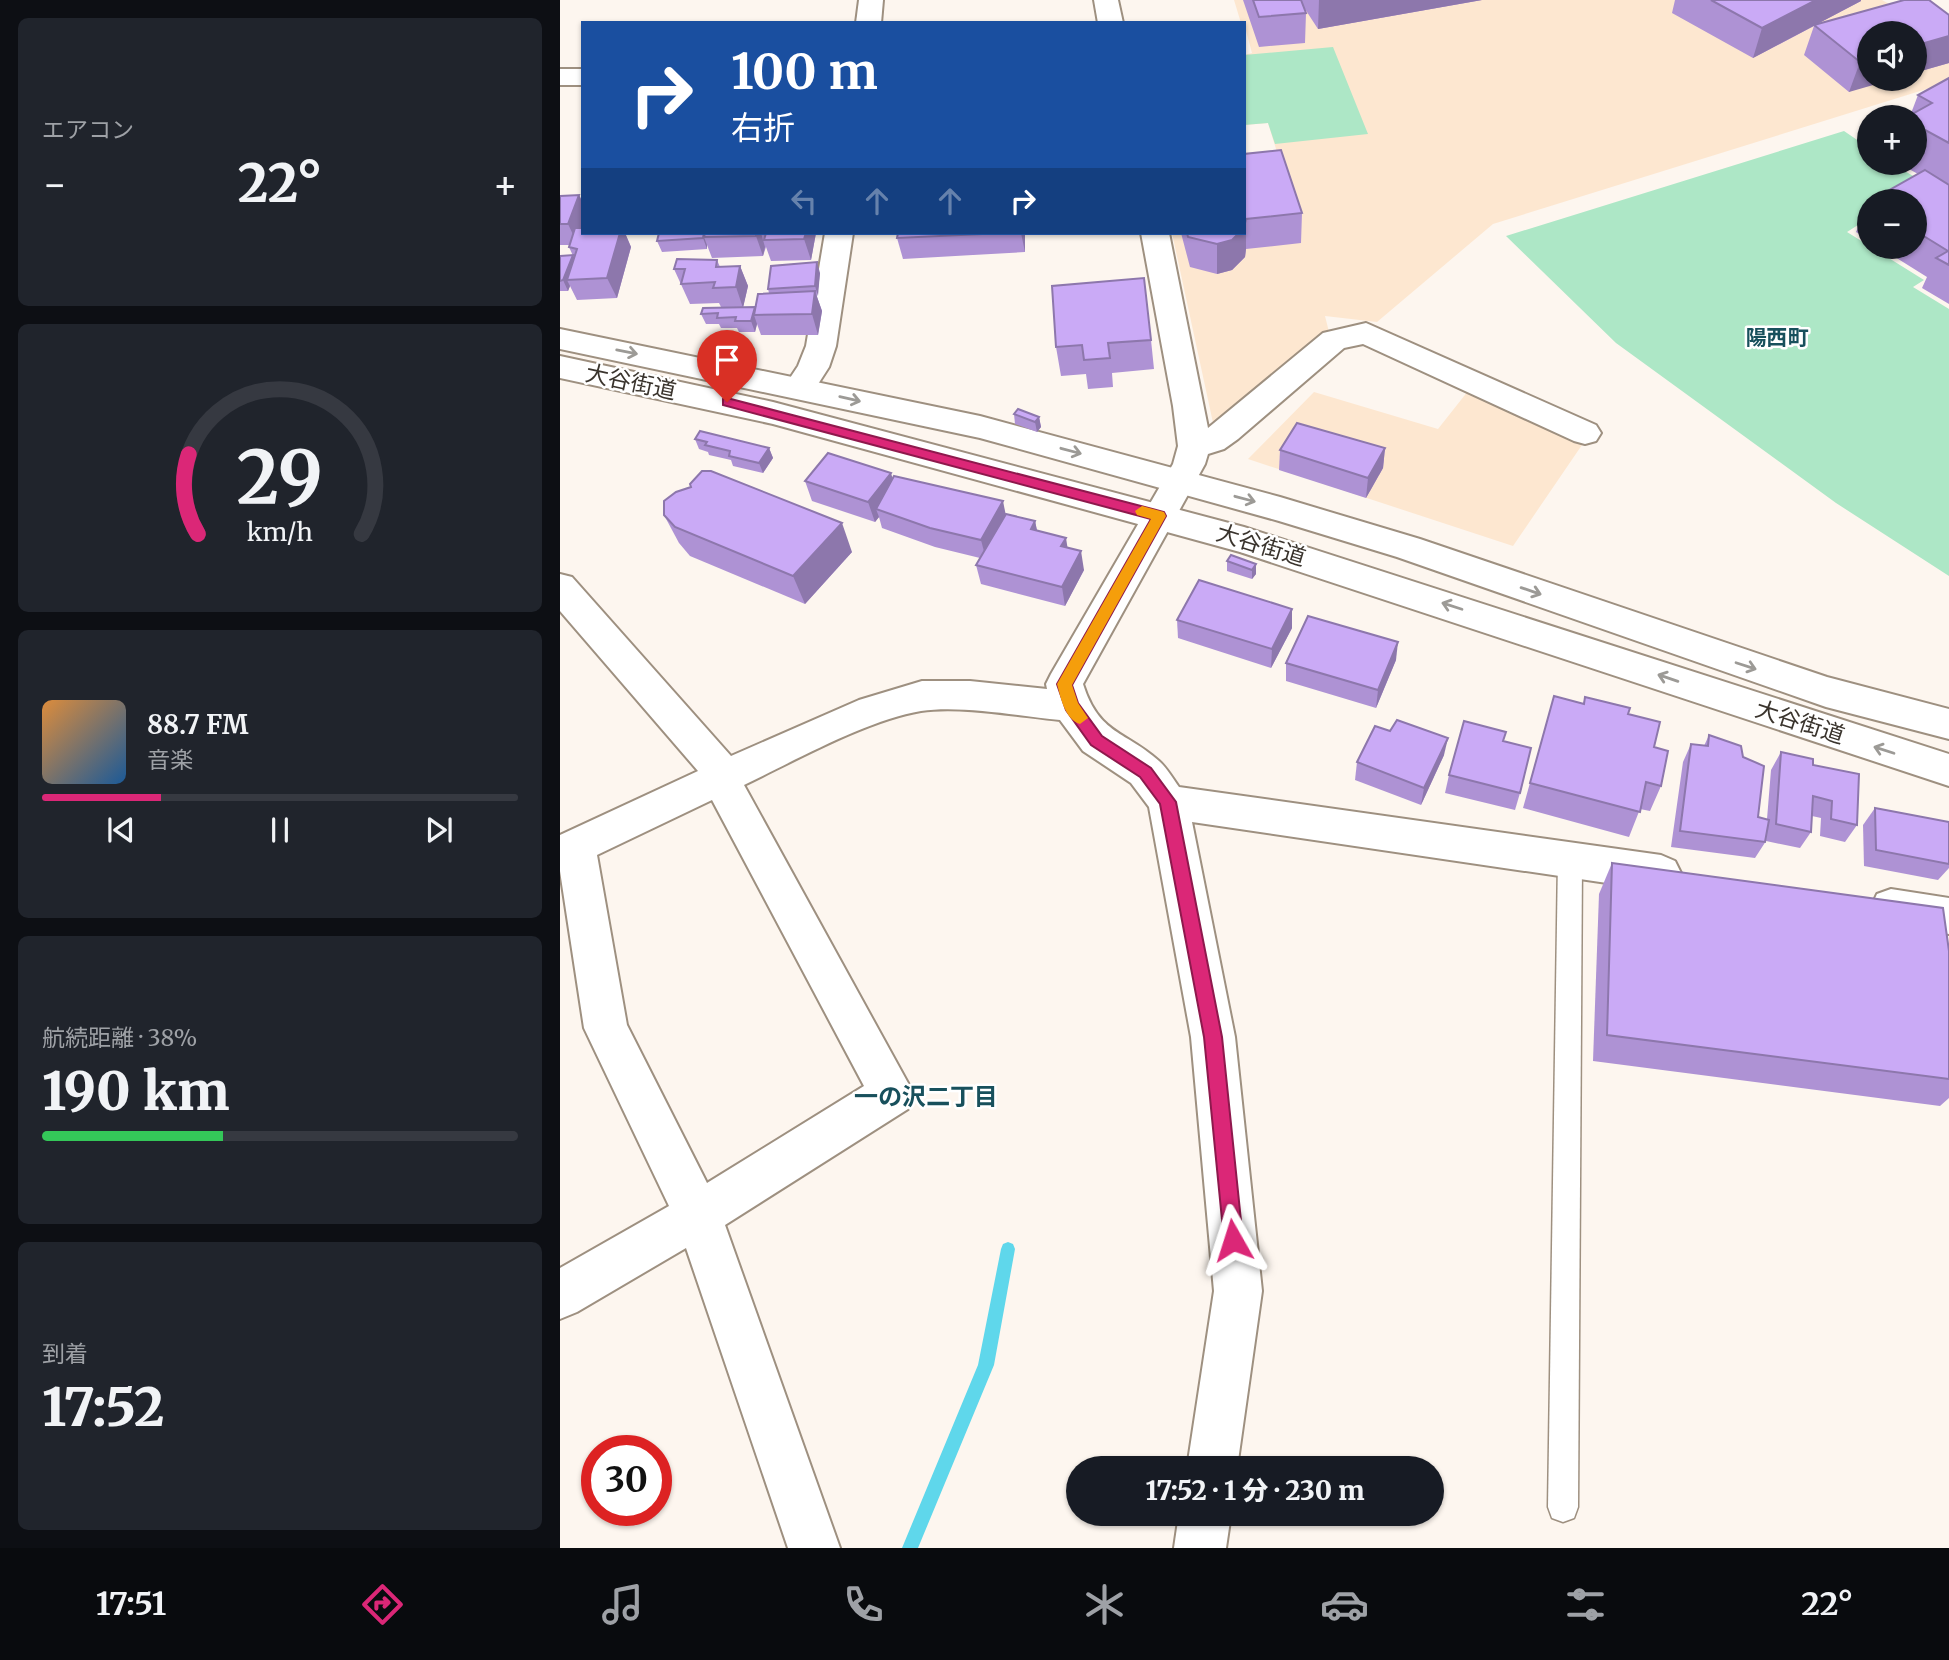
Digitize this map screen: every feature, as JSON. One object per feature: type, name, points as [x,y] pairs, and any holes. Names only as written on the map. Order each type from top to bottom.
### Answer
[{"type":"street","points":[[868,21],[871,0]]},
{"type":"street","points":[[1106,0],[1111,21]]},
{"type":"street","points":[[560,77],[581,77]]},
{"type":"street","points":[[800,387],[813,367],[821,346],[839,235]]},
{"type":"street","points":[[1155,235],[1189,406],[1194,446],[1189,464],[1064,684],[1071,706],[1096,740],[1145,772],[1168,802],[1213,1037],[1238,1291],[1214,1456]]},
{"type":"street","points":[[1194,446],[1213,441],[1227,431],[1334,340],[1366,333],[1585,433]]},
{"type":"street","name":"大谷街道","points":[[560,339],[800,387],[980,428],[1169,498],[1327,565],[1949,771]]},
{"type":"street","name":"大谷街道","points":[[560,367],[1408,548],[1826,692],[1949,724]]},
{"type":"street","points":[[560,587],[714,761],[719,777],[892,1094],[698,1215],[560,1295]]},
{"type":"street","points":[[814,1548],[698,1215],[606,1028],[568,850],[719,777],[872,711],[922,696],[970,696],[1071,706]]},
{"type":"street","points":[[1168,802],[1692,877]]},
{"type":"street","points":[[1854,902],[1949,916]]},
{"type":"street","points":[[1200,1548],[1203,1526]]},
{"type":"lane","points":[[1563,1507],[1570,859]]},
{"type":"shaded area","points":[[1234,0],[1882,0],[1920,21],[1857,21],[1857,91],[1920,91],[1875,105],[1857,105],[1857,111],[1493,224],[1377,322],[1325,316],[1329,332],[1215,432],[1172,235],[1246,235],[1246,230],[1285,178],[1268,123],[1246,125],[1246,54],[1252,53],[1246,21],[1240,21]]},
{"type":"shaded area","points":[[1927,25],[1949,37],[1949,82],[1927,89]]},
{"type":"shaded area","points":[[1472,386],[1584,442],[1513,546],[1248,459],[1314,392],[1438,429]]},
{"type":"green space","points":[[1333,47],[1368,134],[1275,144],[1268,123],[1246,125],[1246,55]]},
{"type":"green space","points":[[1844,131],[1857,140],[1857,175],[1911,175],[1949,197],[1927,196],[1927,189],[1857,189],[1857,226],[1847,232],[1857,238],[1857,259],[1890,259],[1924,280],[1913,287],[1949,309],[1949,576],[1836,503],[1616,343],[1506,236]]},
{"type":"building","points":[[1253,0],[1301,0],[1306,13],[1259,17]]},
{"type":"building","points":[[1711,0],[1816,0],[1762,28]]},
{"type":"building","points":[[1904,0],[1929,0],[1949,15],[1949,36],[1927,42],[1927,21],[1857,21],[1857,60],[1814,25]]},
{"type":"building","points":[[1949,78],[1949,143],[1927,131],[1927,106],[1932,103],[1918,95]]},
{"type":"building","points":[[1281,150],[1302,213],[1246,219],[1246,154]]},
{"type":"building","points":[[1927,171],[1949,185],[1949,265],[1936,258],[1948,251],[1927,238],[1927,189],[1891,189],[1916,175],[1927,175]]},
{"type":"building","points":[[579,195],[568,224],[560,224],[560,196]]},
{"type":"building","points":[[575,228],[581,228],[581,235],[619,235],[607,278],[567,280],[577,249],[569,247]]},
{"type":"building","points":[[658,235],[704,235],[703,238],[657,241]]},
{"type":"building","points":[[704,235],[756,235],[756,236]]},
{"type":"building","points":[[765,235],[805,235],[804,239],[764,240]]},
{"type":"building","points":[[898,235],[961,235],[897,238]]},
{"type":"building","points":[[1237,235],[1232,240],[1217,244],[1188,237]]},
{"type":"building","points":[[573,255],[563,280],[560,281],[560,256]]},
{"type":"building","points":[[677,259],[717,260],[716,267],[740,266],[736,287],[713,288],[715,282],[681,284],[685,269],[674,269]]},
{"type":"building","points":[[817,262],[815,286],[768,289],[771,266]]},
{"type":"building","points":[[1144,278],[1151,340],[1108,343],[1110,358],[1084,360],[1082,345],[1056,347],[1052,286]]},
{"type":"building","points":[[815,291],[812,314],[754,315],[758,294]]},
{"type":"building","points":[[755,307],[751,321],[735,321],[736,317],[717,318],[718,313],[701,314],[703,308]]},
{"type":"building","points":[[1018,409],[1039,417],[1035,422],[1014,414]]},
{"type":"building","points":[[1297,423],[1385,448],[1368,478],[1280,450]]},
{"type":"building","points":[[700,431],[769,448],[759,463],[729,456],[730,451],[705,445],[707,442],[695,439]]},
{"type":"building","points":[[828,453],[891,473],[868,502],[805,481]]},
{"type":"building","points":[[702,471],[711,471],[842,523],[793,576],[675,527],[664,515],[664,501],[676,492],[691,487],[690,484]]},
{"type":"building","points":[[894,476],[1003,501],[981,540],[930,528],[876,509]]},
{"type":"building","points":[[1006,514],[1035,521],[1031,529],[1066,538],[1061,546],[1081,551],[1062,587],[976,565]]},
{"type":"building","points":[[1231,555],[1256,564],[1252,570],[1227,561]]},
{"type":"building","points":[[1199,580],[1292,609],[1272,649],[1177,620]]},
{"type":"building","points":[[1308,616],[1398,642],[1378,690],[1286,663]]},
{"type":"building","points":[[1554,696],[1584,704],[1585,697],[1630,708],[1628,714],[1660,722],[1654,747],[1668,751],[1661,786],[1646,782],[1640,812],[1530,783]]},
{"type":"building","points":[[1397,720],[1448,738],[1424,788],[1357,762],[1375,726],[1390,731]]},
{"type":"building","points":[[1464,721],[1506,732],[1503,741],[1531,748],[1520,793],[1449,775]]},
{"type":"building","points":[[1709,735],[1741,746],[1743,757],[1764,766],[1758,817],[1769,820],[1765,842],[1680,831],[1691,744],[1708,746]]},
{"type":"building","points":[[1781,752],[1813,759],[1813,765],[1859,774],[1857,825],[1831,819],[1832,801],[1813,796],[1811,832],[1776,824]]},
{"type":"building","points":[[1875,808],[1949,822],[1949,864],[1876,850]]},
{"type":"building","points":[[1612,863],[1943,908],[1949,951],[1949,1079],[1607,1035]]},
{"type":"waterway","points":[[910,1548],[986,1365],[1008,1249]]},
{"type":"slow traffic","points":[[1080,718],[1071,706],[1064,684],[1159,516],[1142,511]]},
{"type":"district","name":"陽西町","points":[[1777,338]]},
{"type":"district","name":"一の沢二丁目","points":[[926,1097]]},
{"type":"route","points":[[727,402],[1159,516],[1064,684],[1071,706],[1096,740],[1145,772],[1168,802],[1213,1037],[1233,1240]]}]
